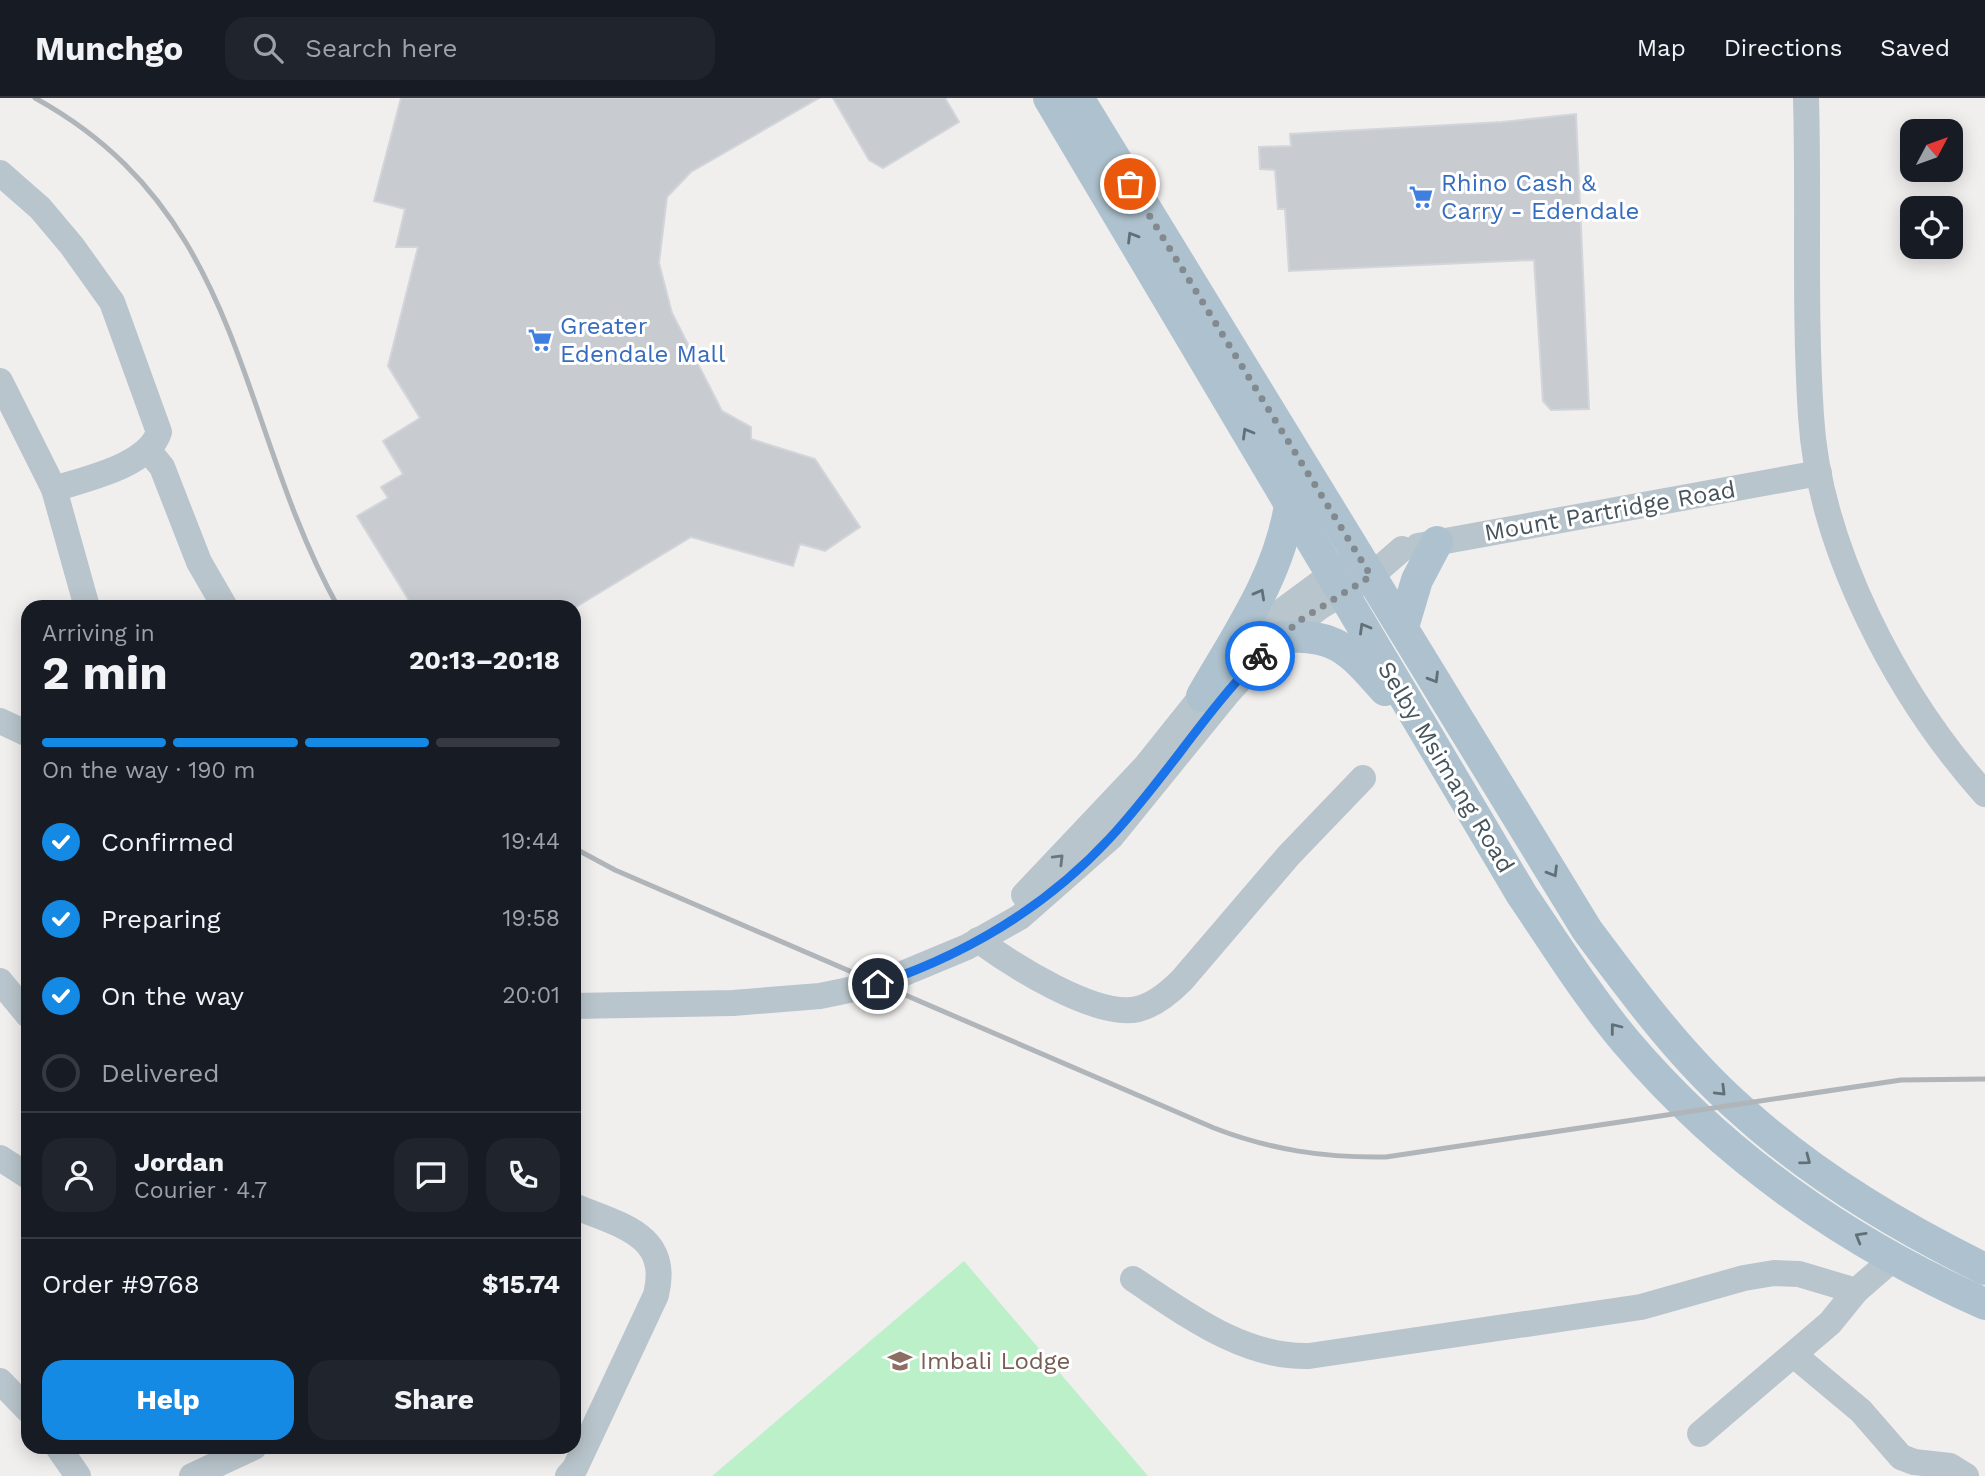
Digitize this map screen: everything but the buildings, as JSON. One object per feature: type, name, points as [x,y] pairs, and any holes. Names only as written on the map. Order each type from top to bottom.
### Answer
[{"type":"main road","name":"Selby Msimang Road","points":[[1049,98],[1338,582],[1427,738],[1570,967],[1609,1020],[1660,1080],[1715,1134],[1802,1203],[1895,1257],[1985,1304]]},
{"type":"main road","name":"Selby Msimang Road","points":[[1078,98],[1587,930],[1692,1062],[1751,1119],[1868,1204],[1936,1245],[1985,1269]]},
{"type":"main road","points":[[1202,695],[1276,562],[1286,535],[1290,505]]},
{"type":"main road","points":[[1403,627],[1417,580],[1437,542]]},
{"type":"main road","points":[[1278,638],[1319,636],[1344,648],[1360,662],[1427,738]]},
{"type":"street","points":[[1806,98],[1811,417],[1819,473],[1833,527],[1879,642],[1922,715],[1951,756],[1985,794]]},
{"type":"street","points":[[0,173],[40,208],[72,246],[112,302],[133,352],[159,432],[148,450],[113,469],[54,489]]},
{"type":"street","points":[[0,381],[54,489],[85,600]]},
{"type":"street","points":[[148,450],[162,467],[199,562],[221,600]]},
{"type":"street","name":"Mount Partridge Road","points":[[988,934],[1145,767],[1202,695],[1267,622],[1365,565],[1402,549],[1819,473]]},
{"type":"street","name":"Mount Partridge Road","points":[[581,1006],[733,1003],[820,996],[878,984],[904,975],[1020,917],[1111,837],[1245,673],[1338,582]]},
{"type":"street","points":[[0,721],[21,731]]},
{"type":"street","points":[[988,934],[1012,965],[1074,996],[1102,1006],[1137,1010],[1176,986],[1247,908],[1289,856],[1363,778]]},
{"type":"street","points":[[0,981],[21,1006]]},
{"type":"street","points":[[0,1158],[21,1172]]},
{"type":"street","points":[[568,1476],[575,1468],[628,1355],[656,1294],[661,1276],[659,1260],[643,1238],[581,1209]]},
{"type":"street","points":[[1700,1434],[1830,1323],[1856,1291],[1895,1257]]},
{"type":"street","points":[[1133,1279],[1223,1334],[1257,1350],[1284,1357],[1310,1356],[1641,1307],[1744,1278],[1774,1273],[1799,1274],[1856,1291]]},
{"type":"street","points":[[1794,1355],[1861,1411],[1901,1457],[1914,1462],[1950,1466],[1966,1476]]},
{"type":"street","points":[[0,1381],[21,1403]]},
{"type":"street","points":[[63,1454],[78,1476]]},
{"type":"street","points":[[192,1476],[239,1454]]},
{"type":"green space","points":[[964,1261],[1148,1476],[712,1476]]},
{"type":"railway","points":[[35,98],[104,146],[157,200],[196,261],[227,326],[304,536],[335,600]]},
{"type":"railway","points":[[581,852],[615,870],[1214,1128],[1256,1142],[1298,1151],[1386,1157],[1901,1080],[1985,1079]]},
{"type":"way so far","points":[[1130,184],[1371,576],[1299,621],[1260,656]]},
{"type":"place","name":"Rhino Cash & Carry - Edendale","points":[[1421,197]]},
{"type":"place","name":"Greater Edendale Mall","points":[[540,340]]},
{"type":"place","name":"Imbali Lodge","points":[[900,1361]]},
{"type":"route","points":[[878,984],[932,964],[967,947],[1020,917],[1044,898],[1111,837],[1260,656]]}]
